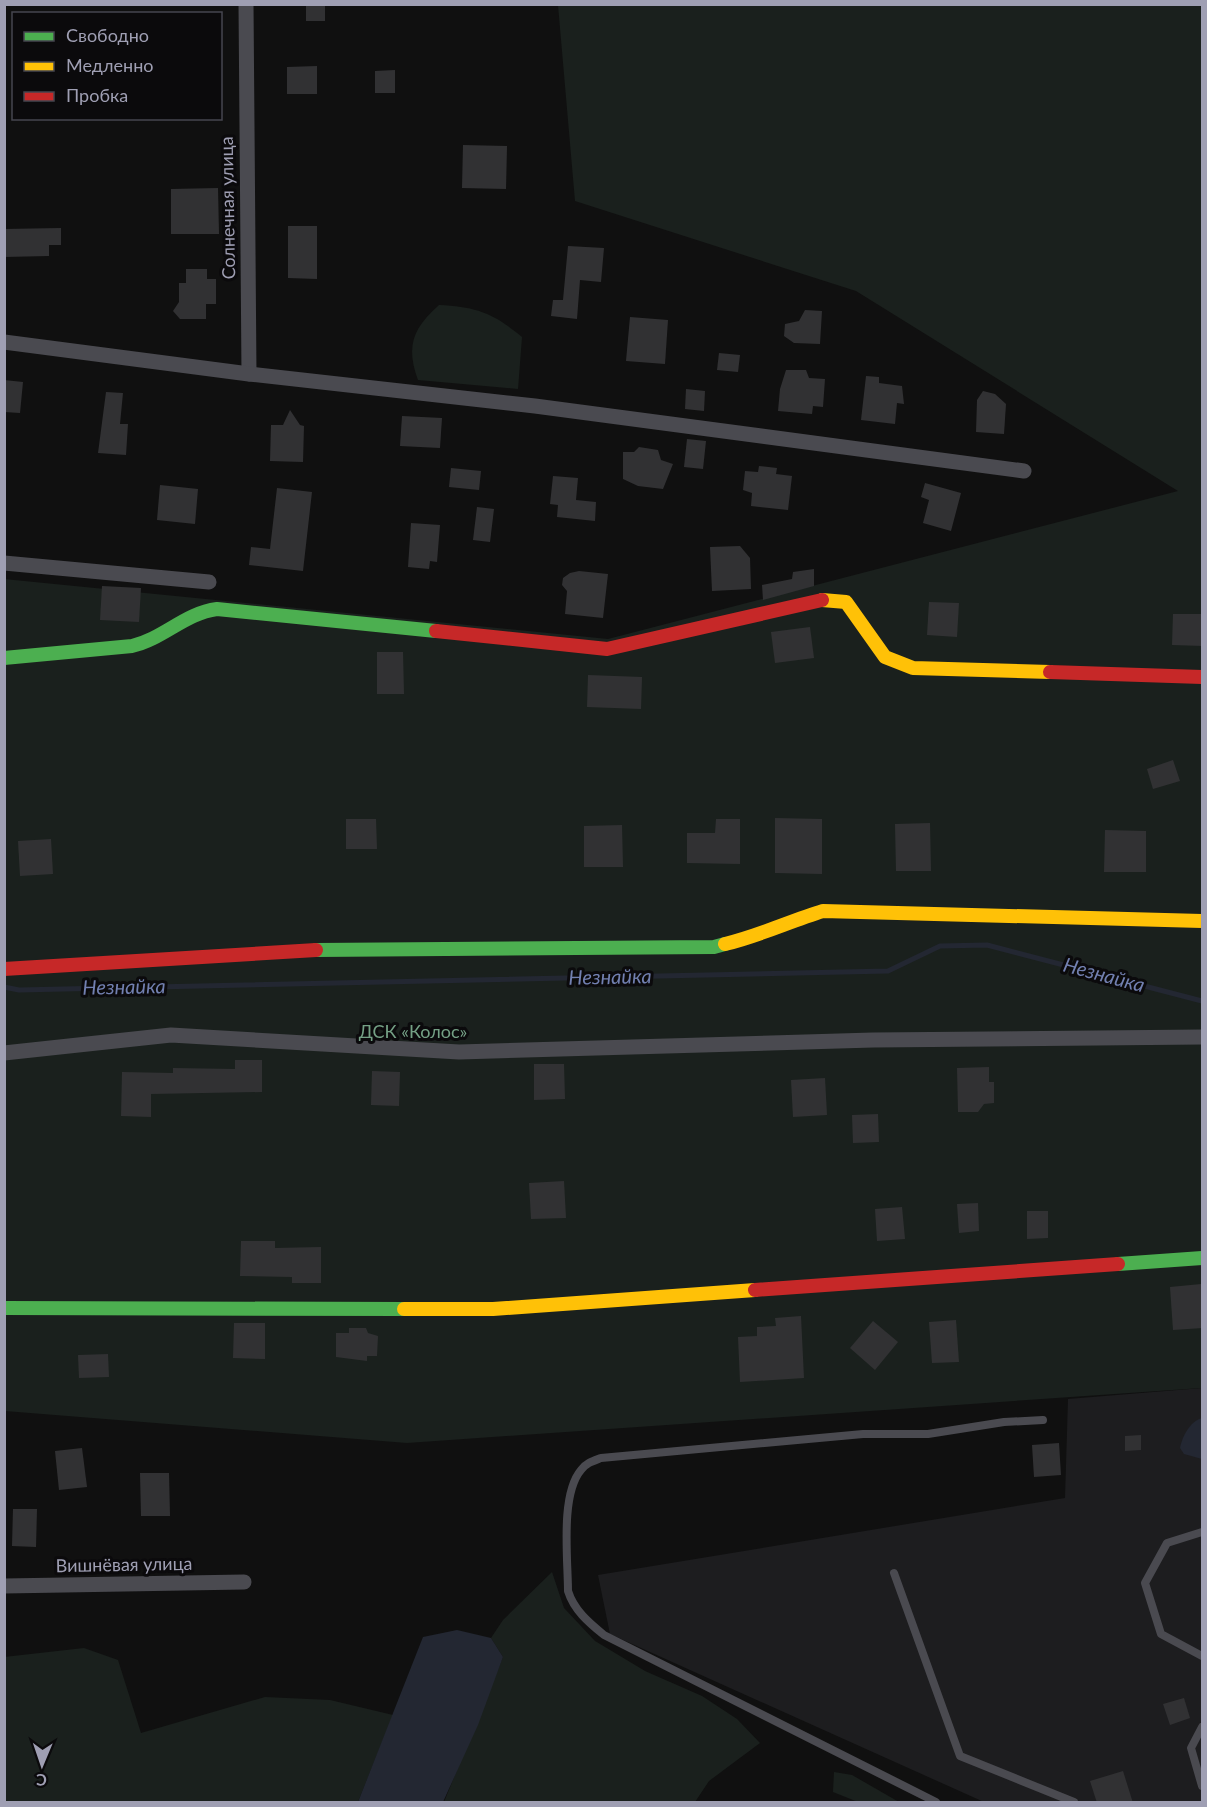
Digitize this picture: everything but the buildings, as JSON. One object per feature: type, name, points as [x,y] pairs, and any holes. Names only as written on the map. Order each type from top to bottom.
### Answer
[{"type":"street","name":"Солнечная улица","points":[[246,4],[249,374]]},
{"type":"street","points":[[4,342],[249,374],[535,406],[1024,471]]},
{"type":"street","points":[[4,562],[209,582]]},
{"type":"street","points":[[4,658],[145,643],[208,609],[607,649],[817,600],[833,600],[846,602],[885,657],[913,668],[1203,677]]},
{"type":"street","points":[[4,969],[294,950],[714,947],[756,937],[791,921],[823,911],[1203,921]]},
{"type":"street","points":[[4,1053],[188,1035],[459,1052],[873,1040],[1203,1037]]},
{"type":"street","points":[[4,1308],[493,1309],[1203,1258]]},
{"type":"street","name":"Вишнёвая улица","points":[[4,1586],[244,1582]]},
{"type":"lane","points":[[936,1803],[604,1635],[586,1621],[572,1603],[568,1591],[568,1515],[575,1480],[590,1462],[601,1458],[863,1434],[928,1434],[1004,1422],[1042,1420]]},
{"type":"lane","points":[[1203,1532],[1167,1543],[1145,1583],[1161,1634],[1203,1656]]},
{"type":"lane","points":[[894,1573],[960,1756],[1074,1803]]},
{"type":"lane","points":[[1203,1727],[1191,1748],[1203,1786]]},
{"type":"shaded area","points":[[1202,1388],[1202,1802],[984,1802],[610,1634],[598,1575],[1065,1498],[1068,1399]]},
{"type":"shaded area","points":[[1202,1418],[1202,1459],[1184,1454],[1180,1448],[1187,1430],[1194,1422]]},
{"type":"shaded area","points":[[457,1630],[491,1638],[503,1657],[478,1725],[443,1802],[358,1802],[423,1637]]},
{"type":"green space","name":"ДСК «Колос»","points":[[558,5],[1202,5],[1202,1388],[407,1443],[5,1411],[4,579],[608,639],[1178,491],[856,291],[575,201]]},
{"type":"green space","points":[[439,305],[464,307],[484,313],[502,322],[522,337],[518,389],[418,380],[412,358],[414,339],[423,322]]},
{"type":"green space","points":[[552,1572],[564,1608],[595,1641],[645,1671],[702,1696],[737,1719],[760,1743],[709,1781],[695,1802],[444,1802],[503,1657],[491,1638],[503,1620]]},
{"type":"green space","points":[[84,1648],[118,1660],[141,1733],[265,1697],[330,1700],[393,1715],[358,1802],[5,1802],[4,1657]]},
{"type":"green space","points":[[834,1772],[852,1775],[899,1802],[858,1802],[833,1792]]},
{"type":"waterway","name":"Незнайка","points":[[4,987],[19,990],[888,971],[940,946],[987,945],[1202,1001]]},
{"type":"traffic: fast","points":[[4,658],[132,646],[154,638],[195,615],[217,609],[436,631]]},
{"type":"traffic: fast","points":[[316,950],[714,947],[725,944]]},
{"type":"traffic: fast","points":[[1118,1264],[1202,1258]]},
{"type":"traffic: fast","points":[[4,1308],[404,1309]]},
{"type":"traffic: slow","points":[[822,600],[846,602],[885,657],[913,668],[1050,672]]},
{"type":"traffic: slow","points":[[725,944],[823,911],[1202,921]]},
{"type":"traffic: slow","points":[[404,1309],[493,1309],[755,1290]]},
{"type":"traffic: jam","points":[[436,631],[607,649],[822,600]]},
{"type":"traffic: jam","points":[[1050,672],[1202,677]]},
{"type":"traffic: jam","points":[[4,969],[316,950]]},
{"type":"traffic: jam","points":[[755,1290],[1118,1264]]}]
